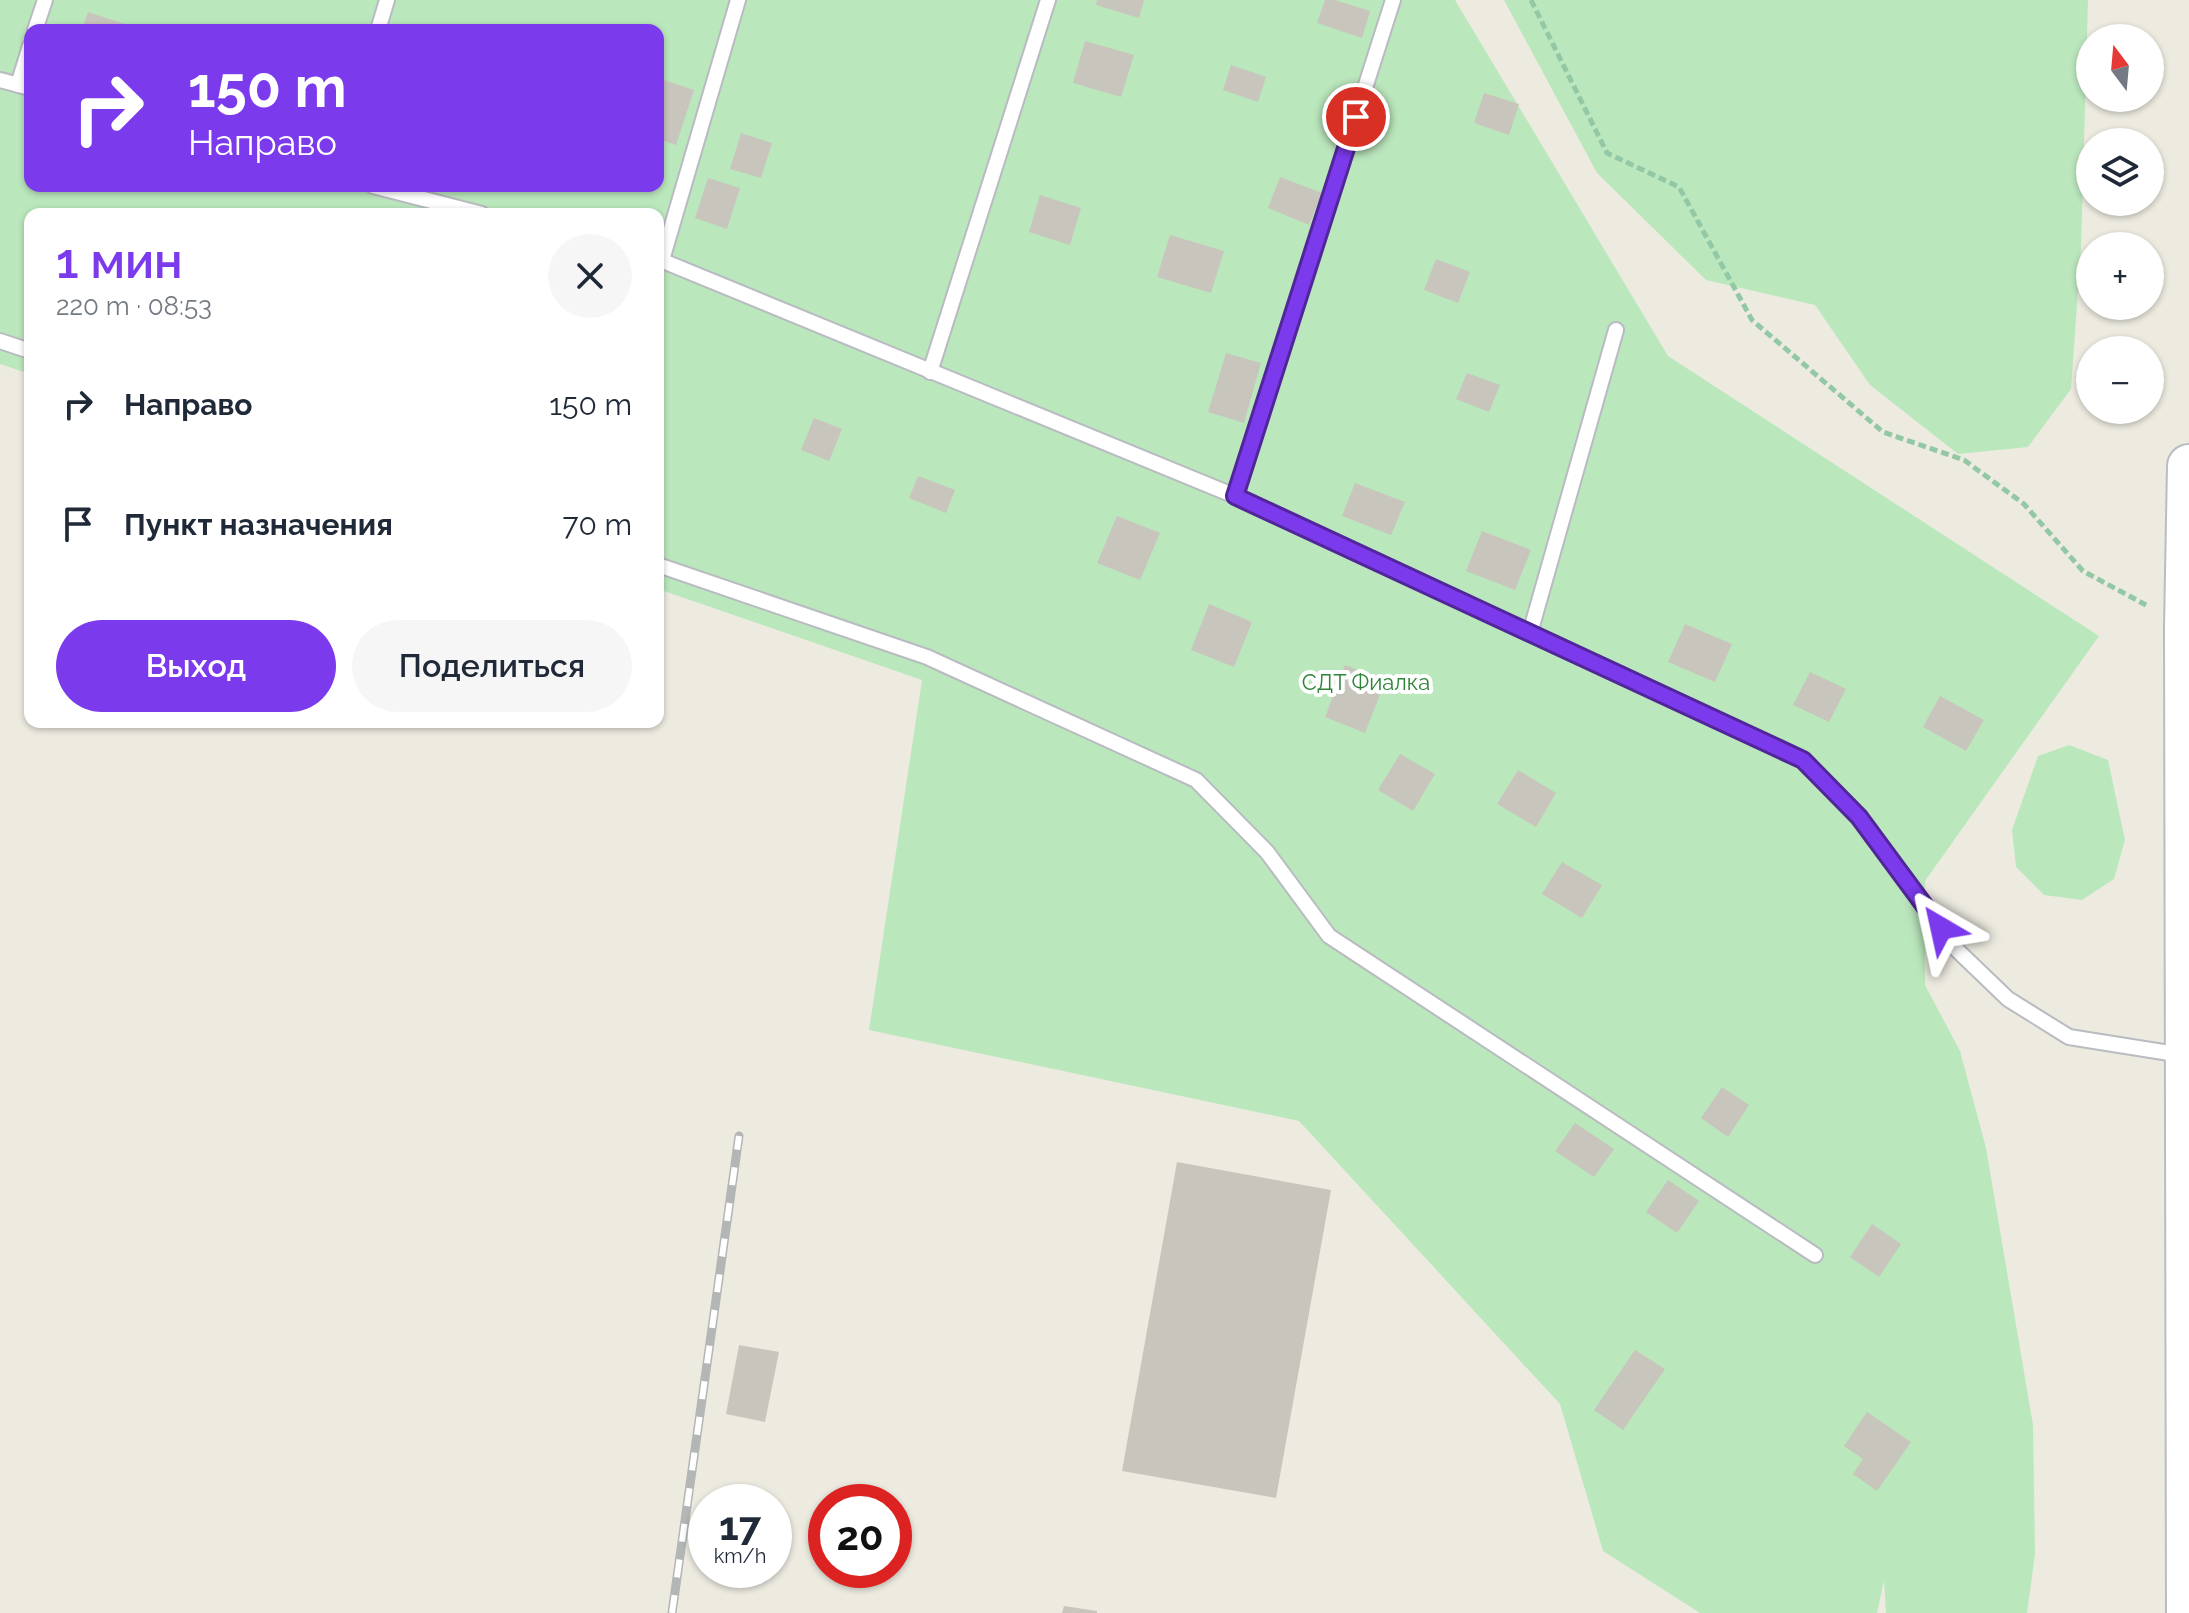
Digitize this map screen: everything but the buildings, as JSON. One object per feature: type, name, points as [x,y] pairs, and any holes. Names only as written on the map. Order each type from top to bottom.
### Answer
[{"type":"street","points":[[2188,1613],[2186,627],[2189,466]]},
{"type":"lane","points":[[37,24],[45,0]]},
{"type":"lane","points":[[380,24],[387,0]]},
{"type":"lane","points":[[664,246],[738,0]]},
{"type":"lane","points":[[930,372],[1048,0]]},
{"type":"lane","points":[[1235,496],[1393,0]]},
{"type":"lane","points":[[0,80],[24,87]]},
{"type":"lane","points":[[396,192],[459,208]]},
{"type":"lane","points":[[664,261],[1235,496],[1803,760],[1859,817],[1957,950],[2008,999],[2069,1037],[2186,1056]]},
{"type":"lane","points":[[1530,633],[1616,330]]},
{"type":"lane","points":[[0,341],[24,349]]},
{"type":"lane","points":[[664,567],[927,657],[1196,780],[1267,852],[1329,936],[1815,1255]]},
{"type":"path","points":[[1531,0],[1607,153],[1679,187],[1752,320],[1883,432],[1964,460],[2024,504],[2083,571],[2186,627]]},
{"type":"green space","name":"СДТ Фиалка","points":[[0,0],[1455,0],[1668,356],[2099,636],[1925,881],[1925,985],[1960,1051],[1986,1148],[2033,1425],[2035,1554],[2027,1613],[1886,1613],[1884,1580],[1877,1613],[1700,1613],[1603,1551],[1560,1404],[1299,1121],[869,1030],[922,680],[664,591],[664,208],[24,208],[24,372],[0,364]]},
{"type":"green space","points":[[1504,0],[2088,0],[2087,24],[2076,24],[2076,112],[2085,112],[2084,128],[2076,128],[2076,216],[2082,216],[2081,232],[2076,232],[2076,319],[2071,389],[2028,447],[1958,454],[1870,385],[1815,305],[1706,280],[1597,173]]},
{"type":"green space","points":[[2069,745],[2108,760],[2125,840],[2114,879],[2082,900],[2044,895],[2016,867],[2012,830],[2038,756]]},
{"type":"railway","points":[[672,1613],[739,1136]]},
{"type":"route","points":[[1356,117],[1235,496],[1803,760],[1859,817],[1941,928]]}]
